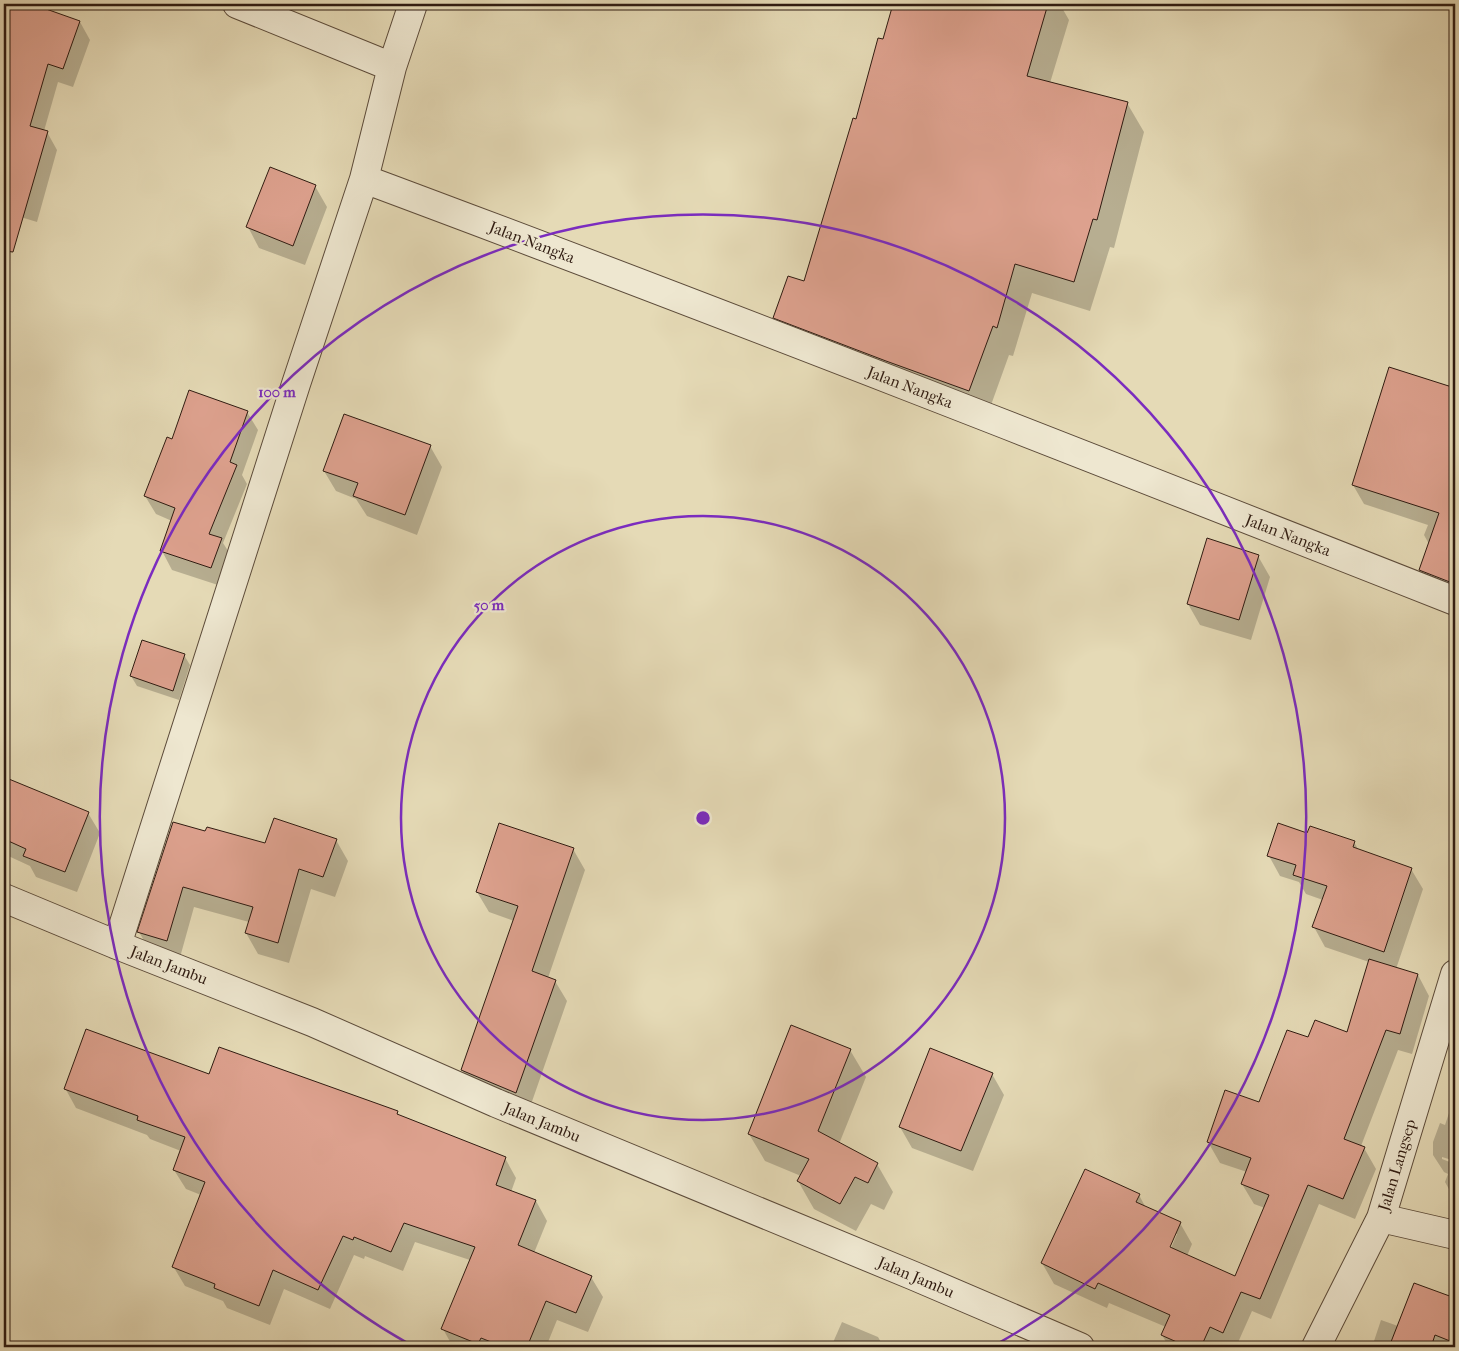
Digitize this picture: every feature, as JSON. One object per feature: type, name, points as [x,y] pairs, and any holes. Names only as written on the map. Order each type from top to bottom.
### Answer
[{"type":"street","points":[[237,4],[392,68]]},
{"type":"street","points":[[117,945],[299,375],[364,179],[392,68],[413,4]]},
{"type":"street","name":"Jalan Nangka","points":[[364,179],[924,392],[1455,601]]},
{"type":"street","name":"Jalan Jambu","points":[[4,898],[312,1022],[496,1103],[914,1276],[1080,1347]]},
{"type":"street","name":"Jalan Langsep","points":[[1316,1347],[1380,1218],[1455,974]]},
{"type":"street","points":[[1380,1218],[1455,1235]]},
{"type":"building","points":[[4,4],[32,4],[80,21],[63,69],[48,64],[30,126],[48,131],[13,252],[4,251]]},
{"type":"building","points":[[893,4],[1048,4],[1027,76],[1128,102],[1097,220],[1093,219],[1074,282],[1015,264],[997,328],[993,326],[969,391],[773,318],[788,276],[804,281],[853,118],[856,119],[878,38],[883,39]]},
{"type":"building","points":[[270,167],[316,185],[293,246],[246,227]]},
{"type":"building","points":[[1389,367],[1455,388],[1455,584],[1419,570],[1439,513],[1352,485]]},
{"type":"building","points":[[189,390],[248,411],[230,462],[237,465],[209,534],[222,538],[211,568],[160,551],[175,508],[144,496],[167,437],[172,439]]},
{"type":"building","points":[[344,414],[431,445],[405,515],[353,496],[358,483],[323,471]]},
{"type":"building","points":[[1207,538],[1259,555],[1239,620],[1187,604]]},
{"type":"building","points":[[142,640],[185,654],[173,691],[130,676]]},
{"type":"building","points":[[4,777],[89,812],[65,872],[23,856],[26,849],[4,839]]},
{"type":"building","points":[[274,818],[337,839],[323,877],[299,869],[278,943],[245,933],[253,907],[183,887],[167,941],[137,932],[173,822],[205,831],[207,827],[265,843]]},
{"type":"building","points":[[499,823],[574,848],[532,971],[556,980],[516,1093],[461,1070],[518,906],[476,892]]},
{"type":"building","points":[[1278,823],[1307,833],[1310,826],[1355,841],[1353,847],[1412,868],[1384,952],[1312,927],[1327,886],[1293,875],[1296,865],[1267,856]]},
{"type":"building","points":[[1369,959],[1418,974],[1400,1034],[1386,1030],[1344,1139],[1365,1147],[1343,1199],[1308,1185],[1260,1299],[1241,1292],[1223,1333],[1210,1327],[1201,1347],[1188,1347],[1161,1335],[1170,1315],[1098,1283],[1095,1289],[1041,1263],[1085,1169],[1140,1194],[1136,1202],[1181,1222],[1170,1247],[1235,1276],[1269,1195],[1241,1184],[1251,1158],[1207,1142],[1225,1090],[1259,1102],[1287,1030],[1308,1037],[1315,1020],[1347,1032]]},
{"type":"building","points":[[791,1025],[851,1049],[818,1131],[878,1163],[868,1183],[855,1177],[840,1204],[797,1181],[809,1159],[748,1134]]},
{"type":"building","points":[[86,1029],[209,1074],[219,1047],[398,1111],[397,1114],[506,1157],[496,1185],[536,1200],[518,1245],[592,1276],[576,1313],[546,1301],[527,1347],[504,1347],[481,1338],[478,1344],[441,1329],[475,1247],[404,1223],[391,1252],[354,1237],[353,1240],[343,1236],[318,1290],[273,1270],[259,1306],[214,1288],[215,1284],[172,1267],[205,1182],[173,1170],[185,1137],[137,1120],[138,1116],[64,1089]]},
{"type":"building","points":[[930,1048],[993,1073],[961,1151],[899,1127]]},
{"type":"building","points":[[1414,1283],[1455,1298],[1455,1343],[1435,1335],[1431,1347],[1389,1347]]}]
